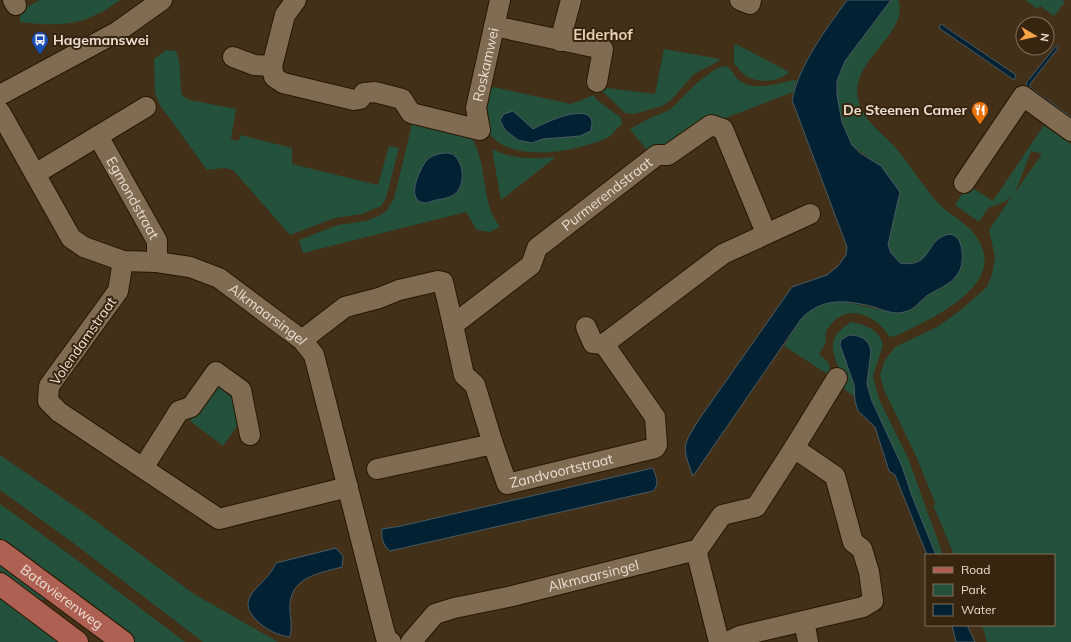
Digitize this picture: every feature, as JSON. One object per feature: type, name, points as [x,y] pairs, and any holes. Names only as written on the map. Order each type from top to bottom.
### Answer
[{"type":"main road","name":"Batavierenweg","points":[[0,551],[123,642]]},
{"type":"main road","name":"Batavierenweg","points":[[0,584],[77,642]]},
{"type":"street","points":[[0,94],[117,32],[162,0]]},
{"type":"street","points":[[233,57],[254,65],[272,66],[285,15],[296,0]]},
{"type":"street","name":"Roskamwei","points":[[272,66],[274,77],[284,83],[354,100],[360,99],[364,93],[375,92],[402,98],[411,113],[480,130],[476,108],[500,0]]},
{"type":"street","points":[[560,41],[571,0]]},
{"type":"street","points":[[740,0],[750,4],[752,0]]},
{"type":"street","points":[[494,26],[603,49],[597,82]]},
{"type":"street","points":[[964,183],[1023,96],[1071,132]]},
{"type":"street","points":[[34,174],[146,107]]},
{"type":"street","name":"Alkmaarsingel","points":[[0,112],[71,238],[84,247],[124,261],[158,262],[190,267],[219,278],[302,340],[314,355],[386,638],[391,642]]},
{"type":"street","name":"Purmerendstraat","points":[[454,325],[531,265],[537,248],[543,243],[657,155],[668,155],[711,124],[723,129],[766,233]]},
{"type":"street","name":"Egmondstraat","points":[[98,136],[157,241],[158,262]]},
{"type":"street","points":[[604,344],[723,254],[810,214]]},
{"type":"street","name":"Volendamstraat","points":[[124,261],[118,291],[50,386],[48,401],[58,412],[219,520],[348,487]]},
{"type":"street","points":[[302,340],[345,307],[380,298],[400,290],[438,281],[443,282],[454,325],[464,375],[475,386],[493,444],[376,468]]},
{"type":"street","name":"Zandvoortstraat","points":[[493,444],[507,484],[655,448],[657,445],[655,417],[604,344],[593,343],[586,327]]},
{"type":"street","points":[[143,468],[179,411],[191,407],[216,372],[241,390],[250,435]]},
{"type":"street","points":[[719,642],[696,550],[722,516],[756,507],[837,378]]},
{"type":"street","points":[[727,642],[740,636],[863,607],[873,601],[869,572],[862,549],[853,542],[835,476],[794,448]]},
{"type":"street","name":"Alkmaarsingel","points":[[411,642],[435,614],[696,550]]},
{"type":"street","points":[[804,621],[808,642]]},
{"type":"green space","points":[[40,0],[120,0],[95,15],[72,23],[35,24],[20,22],[20,11]]},
{"type":"green space","points":[[891,0],[898,0],[900,12],[896,24],[889,36],[870,59],[862,72],[858,85],[858,99],[860,106],[868,119],[894,146],[940,206],[966,225],[975,235],[984,253],[983,270],[975,285],[962,298],[926,321],[894,337],[889,336],[879,324],[866,316],[851,313],[836,319],[826,331],[826,342],[819,354],[828,362],[832,377],[784,346],[801,319],[809,310],[825,304],[842,301],[889,312],[912,310],[929,294],[943,288],[939,239],[928,254],[913,263],[900,263],[891,253],[888,245],[891,227],[870,159],[852,145],[847,136],[839,110],[837,81],[845,61]]},
{"type":"green space","points":[[1025,0],[1062,0],[1065,2],[1054,16],[1040,6],[1038,9]]},
{"type":"green space","points":[[736,44],[789,72],[780,78],[768,81],[750,78],[734,64],[734,46]]},
{"type":"green space","points":[[664,49],[720,59],[694,74],[671,100],[662,106],[634,114],[625,113],[599,88],[655,94]]},
{"type":"green space","points":[[166,50],[176,51],[178,56],[182,95],[189,100],[236,109],[231,139],[239,141],[240,135],[292,148],[292,164],[378,185],[389,146],[399,148],[386,198],[381,206],[362,214],[335,218],[290,235],[233,170],[224,168],[207,170],[160,105],[155,93],[154,59]]},
{"type":"green space","points":[[727,66],[739,80],[752,86],[768,86],[797,80],[793,92],[723,119],[650,154],[630,129],[650,118],[670,110],[698,82],[717,68]]},
{"type":"green space","points":[[484,85],[571,104],[594,95],[596,99],[621,118],[622,124],[607,138],[577,148],[540,152],[522,151],[506,147],[494,138],[485,125],[483,111]],"holes":[[[523,121],[533,129],[580,136],[543,139],[532,143]]]},
{"type":"green space","points":[[413,120],[469,134],[479,156],[489,205],[493,216],[500,227],[490,232],[477,230],[466,212],[303,253],[299,240],[338,225],[366,221],[379,216],[387,210],[394,199]]},
{"type":"green space","points":[[1044,125],[1071,144],[1071,642],[987,642],[982,626],[1055,626],[1055,554],[954,554],[933,505],[936,505],[916,456],[884,390],[880,375],[885,360],[895,347],[937,327],[962,309],[987,287],[992,274],[995,257],[989,230],[1012,196],[1006,201],[988,208],[979,222],[955,205],[968,185],[993,201]],"holes":[[[1031,151],[1042,154],[1016,191]]]},
{"type":"green space","points":[[492,149],[500,153],[523,158],[556,157],[501,200]]},
{"type":"green space","points":[[851,322],[871,329],[879,335],[883,345],[873,376],[879,399],[908,458],[943,554],[936,554],[912,496],[902,466],[872,401],[867,384],[871,351],[870,346],[849,335],[841,340],[840,345],[854,385],[855,397],[844,389],[833,345],[835,338],[841,330]]},
{"type":"green space","points":[[217,385],[234,397],[238,425],[223,446],[190,421]]},
{"type":"green space","points":[[0,455],[86,514],[194,594],[278,642],[203,642],[72,542],[0,490]]},
{"type":"green space","points":[[0,504],[185,642],[127,642],[0,549]]},
{"type":"green space","points":[[0,562],[38,590],[45,600],[34,599],[0,574]]},
{"type":"green space","points":[[0,596],[61,642],[0,642]]},
{"type":"water","points":[[847,0],[891,0],[845,61],[837,81],[837,95],[842,122],[852,145],[860,153],[881,166],[900,192],[888,245],[891,253],[900,263],[910,264],[917,262],[926,255],[937,240],[950,234],[955,236],[961,245],[962,265],[957,275],[951,282],[927,296],[908,311],[892,313],[874,307],[854,303],[835,302],[817,307],[809,312],[801,319],[693,476],[685,451],[687,440],[700,418],[792,287],[827,275],[838,266],[846,255],[847,247],[792,100],[807,60]]},
{"type":"water","points":[[941,24],[1016,75],[1014,80],[939,28]]},
{"type":"water","points":[[1048,56],[1052,56],[1030,84],[1030,87],[1071,117],[1071,121],[1028,90],[1026,83]]},
{"type":"water","points":[[513,111],[533,129],[565,116],[583,114],[589,116],[592,122],[591,131],[580,136],[543,139],[532,143],[518,140],[505,130],[500,120],[504,114]]},
{"type":"water","points":[[444,153],[454,155],[458,160],[462,169],[461,185],[454,195],[424,203],[418,200],[415,196],[416,182],[422,168],[429,158]]},
{"type":"water","points":[[849,335],[857,336],[863,338],[870,347],[871,351],[867,384],[872,401],[902,466],[912,496],[936,554],[927,554],[895,475],[889,471],[875,427],[858,411],[855,401],[854,385],[840,345],[841,340]]},
{"type":"water","points":[[653,468],[657,483],[653,491],[390,551],[383,541],[382,529],[401,526]]},
{"type":"water","points":[[336,548],[343,556],[342,567],[309,577],[296,587],[292,594],[290,603],[290,637],[272,632],[257,621],[250,612],[248,605],[249,598],[276,563]]},
{"type":"water","points":[[952,626],[967,626],[975,642],[956,642]]},
{"type":"place","name":"Hagemanswei","points":[[40,55]]},
{"type":"place","name":"De Steenen Camer","points":[[980,125]]},
{"type":"district","name":"Elderhof","points":[[603,34]]}]
